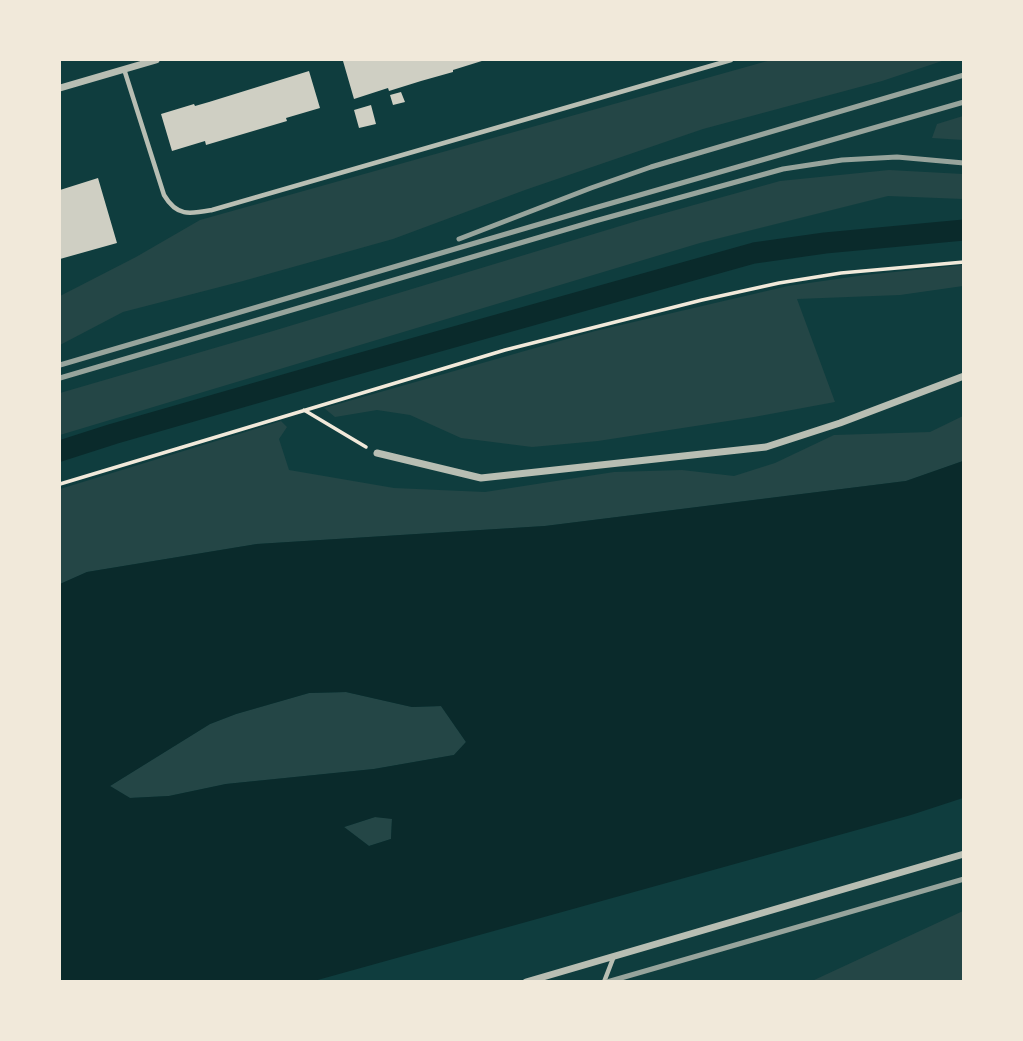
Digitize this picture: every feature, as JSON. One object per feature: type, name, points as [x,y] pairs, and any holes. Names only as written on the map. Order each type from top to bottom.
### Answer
[{"type":"street","points":[[60,88],[156,60]]},
{"type":"street","points":[[377,453],[481,478],[766,447],[840,423],[964,376]]},
{"type":"street","points":[[526,982],[964,854]]},
{"type":"lane","points":[[123,69],[164,195],[177,210],[188,214],[212,210],[731,60]]},
{"type":"lane","points":[[604,982],[614,955]]},
{"type":"path","points":[[60,484],[505,350],[766,285],[841,272],[964,262]]},
{"type":"path","points":[[304,410],[377,453]]},
{"type":"shaded area","points":[[771,60],[945,60],[882,81],[703,129],[393,239],[123,312],[60,345],[60,296],[200,220]]},
{"type":"shaded area","points":[[963,116],[963,140],[932,138],[937,124]]},
{"type":"shaded area","points":[[889,170],[963,174],[963,199],[888,196],[700,243],[60,435],[60,393],[640,220],[780,181]]},
{"type":"shaded area","points":[[963,265],[963,286],[900,295],[797,299],[835,402],[598,441],[532,447],[461,438],[410,415],[377,410],[335,417],[324,408],[595,331],[788,286]]},
{"type":"shaded area","points":[[963,416],[963,461],[906,481],[545,526],[257,544],[87,572],[60,584],[60,489],[281,421],[287,427],[279,439],[289,470],[394,488],[485,492],[614,472],[682,470],[734,476],[775,463],[834,435],[930,432]]},
{"type":"shaded area","points":[[963,461],[963,798],[911,815],[314,981],[60,981],[60,584],[87,572],[257,544],[545,526],[906,481]],"holes":[[[346,692],[412,707],[441,706],[466,742],[454,755],[374,769],[226,784],[169,796],[130,798],[110,786],[210,724],[309,693]],[[375,817],[392,819],[391,839],[369,846],[344,827]]]},
{"type":"shaded area","points":[[346,692],[412,707],[441,706],[466,742],[454,755],[374,769],[226,784],[169,796],[130,798],[110,786],[210,724],[309,693]]},
{"type":"shaded area","points":[[375,817],[392,818],[391,839],[369,846],[344,827]]},
{"type":"shaded area","points":[[963,911],[963,981],[812,981]]},
{"type":"building","points":[[485,60],[453,72],[354,99],[343,61]]},
{"type":"building","points":[[309,71],[320,108],[286,118],[287,121],[206,145],[205,141],[172,151],[161,114]]},
{"type":"building","points":[[401,92],[405,102],[393,105],[390,95]]},
{"type":"building","points":[[371,105],[376,124],[359,128],[354,110]]},
{"type":"building","points":[[98,178],[117,243],[60,259],[60,190]]},
{"type":"waterway","points":[[60,451],[329,372],[754,253],[825,243],[964,230]]},
{"type":"railway","points":[[459,239],[651,167],[964,75]]},
{"type":"railway","points":[[60,365],[964,102]]},
{"type":"railway","points":[[60,378],[595,221],[783,169],[842,160],[897,157],[964,163]]},
{"type":"railway","points":[[607,982],[964,879]]}]
